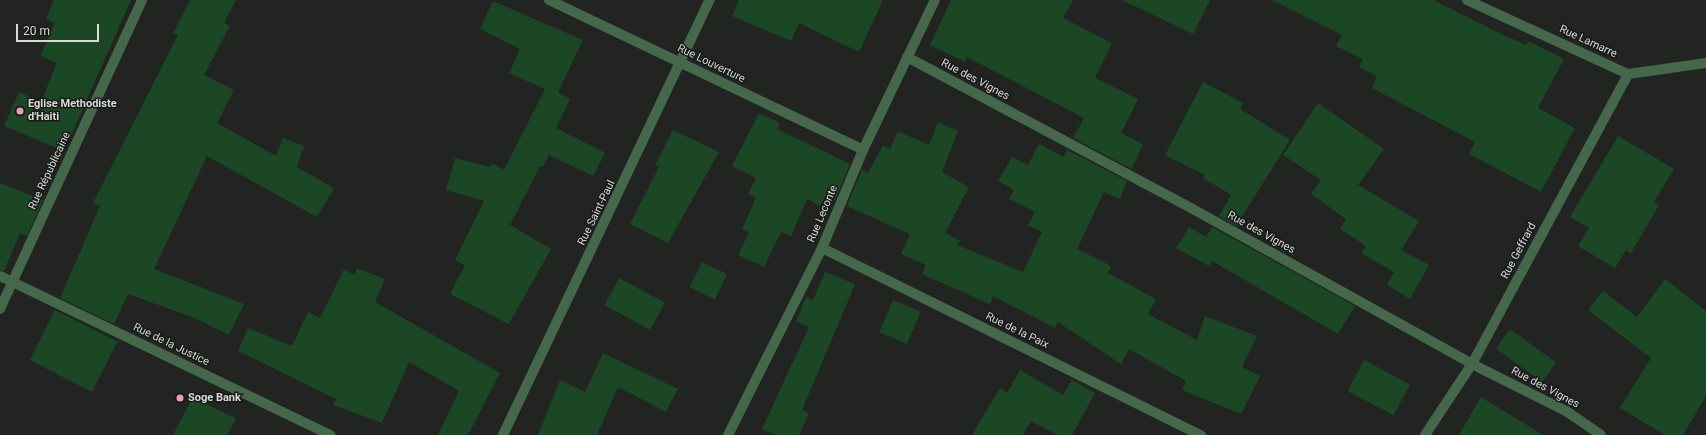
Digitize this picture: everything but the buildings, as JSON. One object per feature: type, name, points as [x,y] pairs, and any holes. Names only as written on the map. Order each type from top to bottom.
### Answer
[{"type":"street","name":"Rue Républicaine","points":[[0,308],[142,0]]},
{"type":"street","name":"Rue Louverture","points":[[548,0],[863,150]]},
{"type":"street","name":"Rue Saint-Paul","points":[[502,435],[682,63],[710,0]]},
{"type":"street","name":"Rue Leconte","points":[[728,435],[822,248],[863,150],[935,0]]},
{"type":"street","name":"Rue Lamarre","points":[[1467,0],[1628,74]]},
{"type":"street","name":"Rue des Vignes","points":[[907,57],[1191,208],[1472,364],[1566,411],[1601,435]]},
{"type":"street","points":[[1628,74],[1706,63]]},
{"type":"street","name":"Rue Geffrard","points":[[1425,435],[1472,364],[1628,74]]},
{"type":"street","name":"Rue de la Paix","points":[[822,248],[1201,435]]},
{"type":"street","name":"Rue de la Justice","points":[[0,276],[331,435]]},
{"type":"place","name":"Eglise Methodiste d'Haiti","points":[[20,111]]},
{"type":"place","name":"Soge Bank","points":[[180,398]]}]
